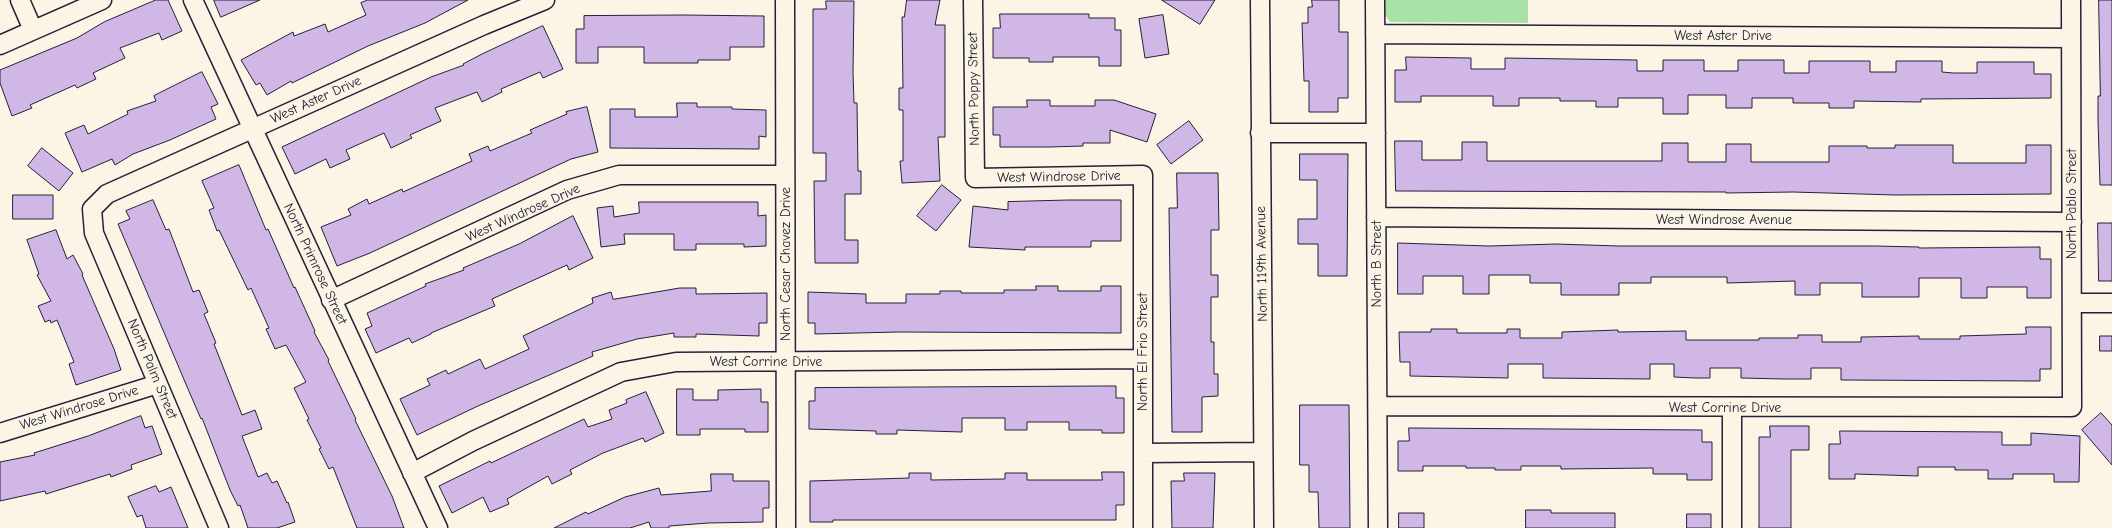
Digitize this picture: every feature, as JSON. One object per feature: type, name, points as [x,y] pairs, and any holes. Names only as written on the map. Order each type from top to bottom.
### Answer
[{"type":"street","points":[[20,0],[33,30]]},
{"type":"street","points":[[0,45],[102,0]]},
{"type":"street","name":"North Primrose Street","points":[[193,0],[438,528]]},
{"type":"street","name":"West Aster Drive","points":[[92,209],[106,194],[484,25],[545,0]]},
{"type":"street","name":"North Cesar Chavez Drive","points":[[785,0],[786,528]]},
{"type":"street","name":"North Poppy Street","points":[[973,0],[975,178]]},
{"type":"street","name":"North 119th Avenue","points":[[1260,0],[1264,528]]},
{"type":"street","name":"North B Street","points":[[1375,0],[1378,528]]},
{"type":"street","name":"North Pablo Street","points":[[2071,0],[2072,407]]},
{"type":"street","name":"West Aster Drive","points":[[1375,34],[2071,38]]},
{"type":"street","points":[[1260,133],[1376,133]]},
{"type":"street","name":"West Windrose Drive","points":[[331,300],[567,190],[619,175],[785,175]]},
{"type":"street","name":"West Windrose Drive","points":[[975,178],[1143,175]]},
{"type":"street","name":"North El Frio Street","points":[[1143,175],[1143,528]]},
{"type":"street","name":"North Palm Street","points":[[92,209],[94,233],[219,528]]},
{"type":"street","name":"West Windrose Avenue","points":[[1376,217],[2072,222]]},
{"type":"street","points":[[2072,303],[2112,303]]},
{"type":"street","name":"West Corrine Drive","points":[[412,473],[473,441],[621,372],[676,362],[1143,359]]},
{"type":"street","name":"West Windrose Drive","points":[[0,433],[158,384]]},
{"type":"street","name":"West Corrine Drive","points":[[1378,406],[2072,407]]},
{"type":"street","points":[[1732,408],[1732,528]]},
{"type":"street","points":[[1143,453],[1263,452]]},
{"type":"green space","points":[[1384,0],[1528,0],[1528,23],[1390,22],[1384,14]]},
{"type":"building","points":[[156,0],[168,0],[182,31],[162,40],[159,33],[120,48],[125,58],[93,73],[96,79],[77,88],[75,85],[30,105],[32,108],[12,116],[0,83],[0,70],[77,38],[104,22]]},
{"type":"building","points":[[214,0],[260,0],[221,17]]},
{"type":"building","points":[[368,0],[468,0],[425,23],[368,46],[292,83],[291,81],[267,95],[260,83],[256,85],[241,60],[293,32],[294,36],[325,24],[328,32],[366,15],[361,3]]},
{"type":"building","points":[[907,0],[940,0],[935,25],[945,25],[945,137],[938,137],[940,181],[902,183],[900,161],[903,161],[903,110],[899,110],[899,88],[903,88],[902,17],[904,17]]},
{"type":"building","points":[[1162,0],[1215,0],[1200,24]]},
{"type":"building","points":[[1312,0],[1339,0],[1339,32],[1348,32],[1348,98],[1338,98],[1338,112],[1309,112],[1309,81],[1304,81],[1302,23],[1308,23],[1308,7],[1312,7]]},
{"type":"building","points":[[2099,0],[2112,0],[2112,185],[2100,185],[2098,120],[2098,96],[2100,96]]},
{"type":"building","points":[[826,1],[854,1],[854,103],[857,103],[858,171],[861,171],[861,194],[845,194],[845,240],[858,240],[858,263],[815,263],[814,181],[826,181],[826,153],[813,153],[813,9],[826,9]]},
{"type":"building","points":[[1000,14],[1089,14],[1089,18],[1115,18],[1115,30],[1121,30],[1121,66],[1099,66],[1099,57],[1053,57],[1053,62],[1029,62],[1029,58],[993,58],[993,28],[1000,28]]},
{"type":"building","points":[[1163,15],[1169,54],[1145,58],[1139,19]]},
{"type":"building","points":[[584,16],[764,16],[764,47],[730,47],[730,60],[698,60],[698,63],[644,63],[644,47],[598,47],[598,63],[576,63],[576,29],[584,29]]},
{"type":"building","points":[[543,26],[563,69],[543,78],[540,72],[501,89],[502,92],[482,102],[477,92],[435,108],[441,121],[410,135],[412,138],[391,148],[384,133],[346,150],[350,159],[330,168],[326,159],[295,174],[282,147],[431,77],[464,65],[482,54]]},
{"type":"building","points":[[1406,57],[1471,58],[1471,69],[1505,69],[1505,58],[1637,60],[1637,71],[1663,71],[1663,60],[1704,60],[1704,71],[1738,71],[1738,60],[1784,60],[1784,73],[1809,73],[1809,61],[1870,61],[1870,72],[1896,72],[1896,61],[1942,61],[1942,72],[1953,73],[1977,73],[1977,62],[2034,62],[2034,74],[2051,74],[2051,98],[1921,99],[1921,102],[1854,101],[1854,108],[1829,108],[1829,103],[1793,103],[1793,98],[1752,98],[1752,108],[1726,108],[1726,95],[1688,95],[1688,114],[1663,114],[1663,98],[1618,98],[1618,107],[1596,107],[1596,101],[1560,101],[1560,98],[1519,98],[1519,106],[1493,106],[1493,96],[1421,96],[1421,102],[1395,102],[1395,70],[1406,70]]},
{"type":"building","points":[[202,72],[218,104],[211,107],[216,119],[133,154],[115,165],[112,159],[82,172],[65,133],[84,125],[88,134],[128,114],[127,111],[156,101],[154,96]]},
{"type":"building","points":[[1027,100],[1050,100],[1050,106],[1095,106],[1095,100],[1114,100],[1156,114],[1147,142],[1110,130],[1110,143],[1083,143],[1083,146],[1000,147],[1000,135],[993,135],[993,107],[1027,107]]},
{"type":"building","points":[[677,103],[697,103],[697,107],[732,107],[732,109],[766,110],[766,137],[759,136],[759,149],[610,148],[610,109],[635,109],[635,117],[677,117]]},
{"type":"building","points":[[587,107],[598,152],[571,159],[370,253],[337,266],[321,227],[351,215],[348,209],[367,199],[369,204],[402,189],[403,192],[472,161],[469,154],[488,146],[490,151],[532,133],[530,130],[567,114],[566,112]]},
{"type":"building","points":[[1189,121],[1203,140],[1171,164],[1157,145]]},
{"type":"building","points":[[1395,141],[1422,141],[1422,160],[1462,160],[1462,142],[1487,142],[1487,161],[1662,161],[1662,143],[1688,143],[1688,162],[1726,162],[1726,144],[1751,144],[1751,162],[1829,162],[1829,146],[1895,148],[1895,145],[1953,145],[1953,163],[2026,163],[2026,145],[2051,145],[2051,194],[1895,195],[1793,192],[1396,191]]},
{"type":"building","points":[[42,148],[73,173],[59,191],[28,166]]},
{"type":"building","points":[[1300,154],[1348,154],[1347,276],[1318,276],[1318,244],[1298,244],[1298,219],[1317,219],[1317,180],[1300,180]]},
{"type":"building","points":[[239,165],[266,230],[268,229],[314,332],[329,360],[355,420],[392,496],[404,528],[357,528],[333,467],[329,469],[319,449],[321,448],[294,388],[306,382],[286,345],[275,349],[266,329],[269,328],[251,288],[248,290],[219,230],[217,231],[209,210],[214,208],[202,181]]},
{"type":"building","points":[[1177,173],[1218,173],[1219,230],[1211,230],[1211,275],[1218,275],[1218,297],[1211,297],[1211,342],[1214,342],[1214,374],[1218,374],[1218,396],[1202,397],[1202,432],[1172,432],[1169,208],[1177,208]]},
{"type":"building","points":[[942,185],[961,200],[936,231],[917,216]]},
{"type":"building","points":[[13,195],[53,195],[53,219],[13,219]]},
{"type":"building","points":[[153,200],[166,230],[169,229],[193,292],[199,290],[208,312],[204,314],[216,343],[214,344],[242,415],[255,410],[262,429],[242,436],[258,477],[267,473],[272,483],[277,481],[288,502],[295,522],[277,528],[248,528],[240,505],[238,506],[230,490],[202,418],[118,224],[130,219],[126,211]]},
{"type":"building","points":[[1121,200],[1121,241],[1091,241],[1091,247],[1025,247],[1025,250],[969,247],[973,206],[1008,210],[1008,202]]},
{"type":"building","points":[[639,202],[758,202],[758,216],[766,215],[766,246],[744,247],[744,244],[696,244],[696,250],[674,250],[674,234],[624,234],[625,244],[601,247],[597,208],[613,206],[614,217],[639,213]]},
{"type":"building","points":[[573,216],[593,258],[569,270],[567,265],[492,299],[495,306],[412,343],[409,338],[376,353],[365,329],[372,326],[367,313],[426,286],[425,284],[464,270],[463,268],[519,244]]},
{"type":"building","points":[[2098,223],[2112,223],[2112,281],[2099,281]]},
{"type":"building","points":[[56,230],[67,259],[73,255],[83,274],[121,370],[76,385],[69,364],[74,362],[57,320],[51,323],[50,320],[45,322],[38,306],[51,301],[37,275],[39,274],[27,240]]},
{"type":"building","points":[[1398,243],[1489,246],[1556,244],[1619,246],[1875,246],[1919,248],[2040,247],[2040,259],[2051,259],[2051,298],[2027,298],[2027,287],[1987,287],[1987,298],[1961,298],[1961,278],[1919,278],[1919,297],[1862,297],[1862,283],[1820,283],[1820,295],[1795,295],[1795,281],[1727,283],[1727,277],[1651,277],[1651,283],[1619,283],[1619,295],[1561,295],[1561,283],[1530,283],[1530,275],[1489,275],[1489,294],[1463,294],[1463,276],[1423,276],[1423,294],[1398,294]]},
{"type":"building","points":[[1036,286],[1058,286],[1058,291],[1101,291],[1101,286],[1121,286],[1121,333],[898,332],[815,334],[815,323],[808,323],[808,292],[866,294],[866,303],[906,303],[906,294],[940,294],[940,291],[1004,293],[1004,290],[1036,290]]},
{"type":"building","points":[[680,288],[696,288],[696,294],[767,293],[767,323],[759,323],[759,336],[696,334],[696,337],[674,337],[674,333],[637,339],[592,352],[593,356],[417,435],[400,399],[430,385],[427,379],[446,370],[448,374],[480,359],[485,369],[529,349],[523,336],[593,303],[592,298],[611,292],[613,299]]},
{"type":"building","points":[[2026,327],[2051,327],[2051,369],[2040,369],[2040,381],[1841,380],[1841,368],[1811,368],[1811,379],[1784,379],[1741,378],[1741,368],[1710,368],[1710,378],[1695,378],[1674,377],[1674,364],[1650,364],[1650,379],[1543,378],[1543,364],[1508,364],[1508,378],[1410,376],[1410,362],[1400,362],[1399,332],[1431,332],[1431,329],[1457,329],[1457,333],[1507,333],[1507,329],[1520,329],[1520,338],[1562,338],[1562,332],[1618,330],[1618,332],[1686,331],[1686,340],[1759,340],[1759,338],[1798,338],[1798,335],[1822,335],[1822,342],[1861,342],[1861,337],[1919,336],[1919,339],[1960,339],[1960,336],[2026,334]]},
{"type":"building","points":[[2100,336],[2112,336],[2112,351],[2100,351]]},
{"type":"building","points":[[1116,386],[1116,398],[1124,398],[1124,433],[1102,433],[1102,430],[1069,430],[1069,422],[1027,422],[1027,430],[1005,430],[1005,418],[962,418],[962,432],[897,430],[897,434],[876,434],[876,431],[809,429],[809,401],[815,401],[815,388]]},
{"type":"building","points":[[677,389],[693,389],[693,400],[718,400],[718,390],[761,389],[761,402],[768,402],[768,432],[745,432],[745,429],[700,429],[700,435],[677,435]]},
{"type":"building","points":[[646,392],[664,433],[645,442],[643,438],[603,453],[570,470],[572,474],[552,484],[548,476],[507,499],[509,504],[490,512],[483,497],[452,513],[439,486],[584,419],[588,427],[612,419],[609,410],[627,403],[626,400]]},
{"type":"building","points":[[1300,405],[1349,405],[1350,528],[1319,528],[1318,492],[1309,492],[1309,465],[1300,465]]},
{"type":"building","points":[[2101,413],[2112,425],[2112,465],[2082,430]]},
{"type":"building","points":[[141,416],[145,428],[152,426],[162,454],[131,465],[132,469],[111,477],[110,474],[46,494],[45,491],[0,501],[0,462],[35,455],[34,453],[88,436]]},
{"type":"building","points":[[1770,426],[1809,426],[1809,450],[1791,450],[1791,528],[1759,528],[1759,437],[1770,437]]},
{"type":"building","points":[[1409,428],[1702,430],[1702,442],[1712,442],[1712,480],[1687,480],[1687,474],[1653,474],[1653,468],[1561,469],[1561,466],[1521,466],[1521,470],[1495,470],[1495,468],[1466,468],[1466,466],[1423,466],[1423,471],[1398,471],[1398,441],[1409,441]]},
{"type":"building","points":[[1840,431],[2002,432],[2002,445],[2031,445],[2031,433],[2080,436],[2079,482],[2054,482],[2054,474],[2013,474],[2013,479],[1988,479],[1988,470],[1955,470],[1955,467],[1918,467],[1918,476],[1855,474],[1855,479],[1829,479],[1829,444],[1840,444]]},
{"type":"building","points":[[1102,472],[1124,472],[1124,505],[1116,505],[1116,520],[833,520],[833,522],[810,522],[810,481],[909,478],[909,473],[931,473],[931,480],[1005,479],[1005,473],[1027,473],[1027,480],[1102,480]]},
{"type":"building","points":[[1184,473],[1215,473],[1213,528],[1172,528],[1171,481],[1184,481]]},
{"type":"building","points":[[711,474],[733,474],[733,481],[769,481],[769,508],[763,508],[763,522],[708,523],[669,526],[669,528],[651,528],[649,522],[630,528],[554,528],[586,512],[588,514],[625,497],[659,488],[661,495],[711,491]]},
{"type":"building","points":[[156,486],[159,492],[171,487],[188,528],[146,528],[142,515],[137,517],[128,497]]},
{"type":"building","points":[[1526,510],[1551,510],[1551,513],[1615,513],[1615,528],[1526,528]]},
{"type":"building","points":[[1399,513],[1424,513],[1424,528],[1399,528]]},
{"type":"building","points":[[1687,514],[1711,514],[1711,528],[1687,528]]}]
